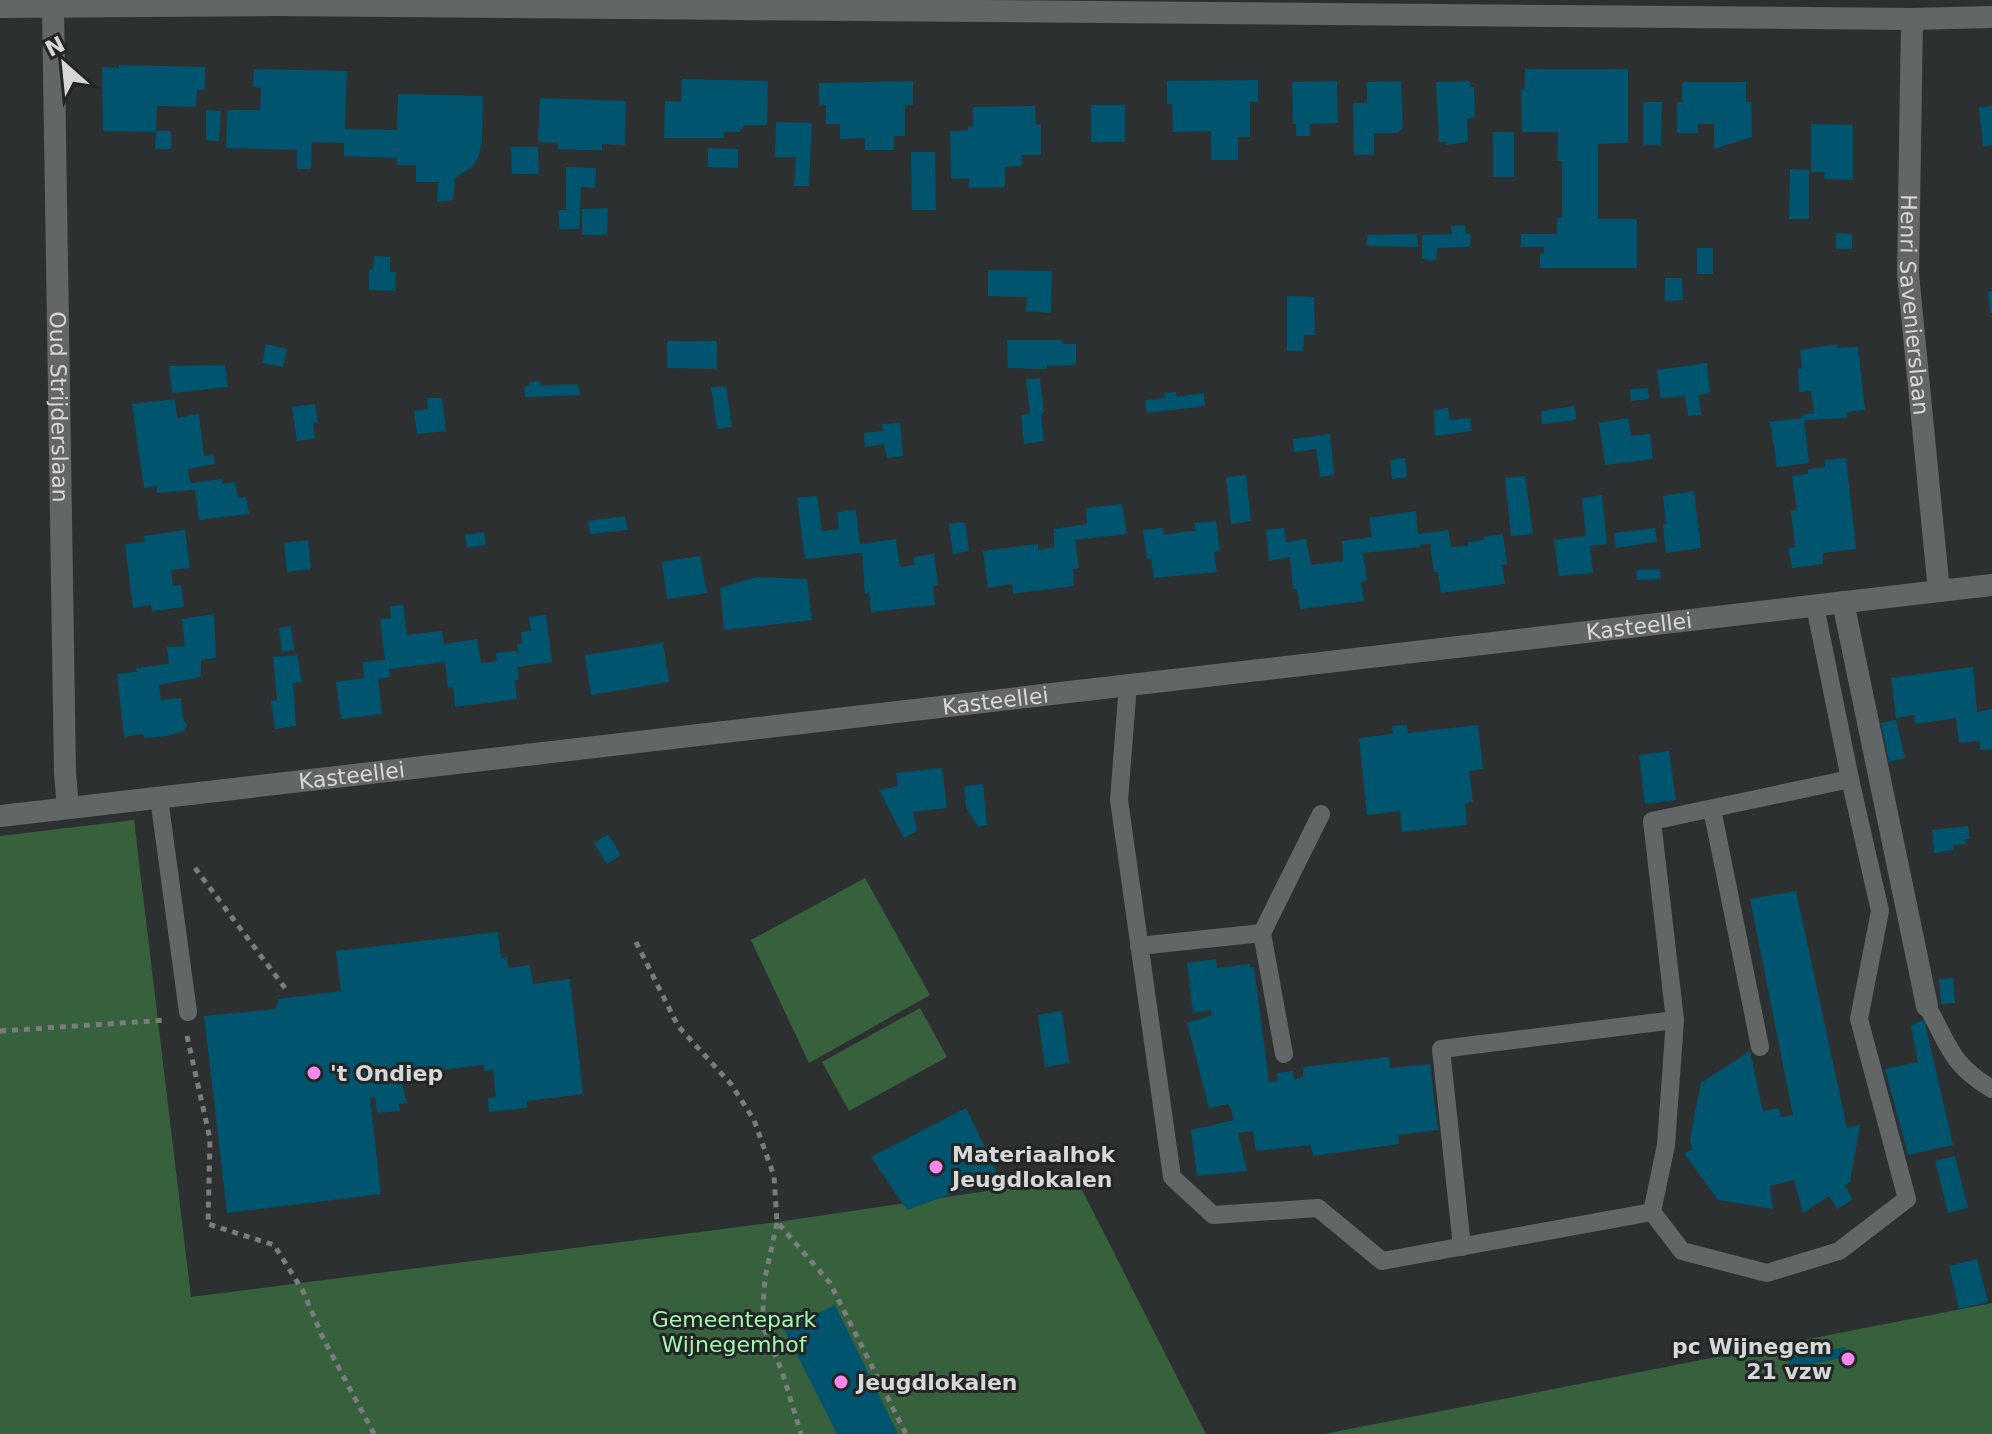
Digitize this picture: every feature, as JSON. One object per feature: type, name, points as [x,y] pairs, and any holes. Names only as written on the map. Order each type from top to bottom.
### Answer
[{"type":"street","points":[[0,7],[275,5],[1912,19],[1992,17]]},
{"type":"street","name":"Oud Strijderslaan","points":[[53,7],[68,808]]},
{"type":"street","name":"Henri Savenierslaan","points":[[1912,19],[1908,274],[1939,591]]},
{"type":"street","name":"Kasteellei","points":[[0,816],[1992,585]]},
{"type":"street","points":[[1843,602],[1927,1006]]},
{"type":"lane","points":[[1815,606],[1880,911],[1859,1019],[1907,1199],[1839,1251],[1767,1273],[1682,1251],[1652,1212],[1666,1145],[1675,1020],[1652,821],[1850,779]]},
{"type":"lane","points":[[1128,684],[1119,800],[1172,1177],[1213,1215],[1318,1208],[1382,1261],[1652,1212]]},
{"type":"lane","points":[[159,798],[186,1015]]},
{"type":"lane","points":[[1712,809],[1760,1047]]},
{"type":"lane","points":[[1284,1054],[1262,933],[1321,814]]},
{"type":"lane","points":[[1139,946],[1262,933]]},
{"type":"lane","points":[[1927,1006],[1959,1065],[1992,1089]]},
{"type":"lane","points":[[1462,1247],[1441,1049],[1675,1020]]},
{"type":"path","points":[[191,863],[285,988]]},
{"type":"path","points":[[636,942],[678,1026],[731,1084],[754,1120],[774,1176],[777,1222],[765,1278],[762,1324],[782,1371],[801,1434]]},
{"type":"path","points":[[0,1031],[186,1015],[210,1139],[208,1224],[274,1245],[303,1291],[323,1338],[374,1434]]},
{"type":"path","points":[[777,1222],[830,1283],[906,1434]]},
{"type":"green space","name":"Gemeentepark Wijnegemhof","points":[[134,820],[191,1297],[777,1222],[1076,1178],[1206,1434],[0,1434],[0,836]]},
{"type":"green space","points":[[865,878],[930,995],[809,1063],[751,940]]},
{"type":"green space","points":[[920,1008],[947,1057],[849,1111],[822,1062]]},
{"type":"green space","name":"pc Wijnegem 21 vzw","points":[[1992,1303],[1992,1434],[1324,1434],[1416,1416]]},
{"type":"building","points":[[119,65],[205,67],[205,90],[197,90],[196,107],[157,106],[156,131],[171,131],[171,149],[155,149],[156,132],[103,131],[102,67],[119,68]]},
{"type":"building","points":[[254,69],[347,71],[345,129],[397,130],[398,94],[483,96],[482,142],[478,158],[472,167],[455,178],[453,200],[437,202],[438,182],[416,182],[416,165],[397,165],[397,158],[344,156],[344,143],[312,142],[311,169],[297,169],[297,150],[226,148],[227,110],[260,110],[261,88],[253,87]]},
{"type":"building","points":[[1525,69],[1628,69],[1628,143],[1598,144],[1598,219],[1637,219],[1637,268],[1540,268],[1540,253],[1544,254],[1544,247],[1521,247],[1521,234],[1557,234],[1557,218],[1562,218],[1562,161],[1557,161],[1558,132],[1522,132],[1521,90],[1525,89]]},
{"type":"building","points":[[682,79],[768,81],[767,125],[745,125],[739,132],[724,132],[724,138],[664,138],[665,101],[681,102]]},
{"type":"building","points":[[1258,80],[1258,102],[1250,102],[1250,137],[1238,137],[1238,160],[1211,160],[1211,131],[1173,132],[1172,104],[1167,104],[1167,81]]},
{"type":"building","points":[[913,81],[913,105],[905,105],[905,136],[894,136],[894,150],[865,150],[865,138],[840,139],[840,124],[826,124],[826,105],[819,105],[819,83]]},
{"type":"building","points":[[1337,81],[1338,123],[1310,124],[1310,136],[1296,136],[1292,82]]},
{"type":"building","points":[[1401,81],[1403,128],[1397,133],[1374,133],[1374,155],[1354,155],[1353,103],[1367,103],[1367,82]]},
{"type":"building","points":[[1470,81],[1470,87],[1474,87],[1475,117],[1467,119],[1468,142],[1446,145],[1446,142],[1439,142],[1436,82]]},
{"type":"building","points":[[1682,82],[1746,82],[1746,102],[1751,102],[1752,137],[1714,149],[1714,124],[1698,124],[1698,133],[1677,133],[1677,102],[1682,102]]},
{"type":"building","points":[[540,98],[626,101],[625,145],[602,144],[602,150],[581,150],[558,149],[558,143],[538,142]]},
{"type":"building","points":[[1643,102],[1662,102],[1661,145],[1643,145]]},
{"type":"building","points":[[1091,105],[1125,105],[1125,142],[1091,142]]},
{"type":"building","points":[[1035,106],[1036,125],[1041,124],[1041,155],[1022,155],[1022,166],[1005,167],[1005,187],[969,188],[969,178],[951,179],[950,131],[968,130],[973,126],[973,107]]},
{"type":"building","points":[[1992,106],[1992,145],[1983,146],[1979,107]]},
{"type":"building","points":[[206,110],[221,111],[219,141],[206,140]]},
{"type":"building","points":[[776,122],[812,123],[809,186],[794,186],[796,157],[775,157]]},
{"type":"building","points":[[1811,124],[1853,125],[1853,180],[1824,179],[1825,172],[1811,172]]},
{"type":"building","points":[[1493,132],[1514,132],[1514,177],[1493,177]]},
{"type":"building","points":[[511,147],[538,147],[539,174],[512,174]]},
{"type":"building","points":[[708,148],[738,149],[738,168],[708,167]]},
{"type":"building","points":[[911,152],[935,152],[936,210],[912,210]]},
{"type":"building","points":[[566,167],[596,168],[595,188],[581,187],[579,229],[559,229],[559,210],[566,210]]},
{"type":"building","points":[[1790,169],[1809,170],[1809,219],[1789,219]]},
{"type":"building","points":[[608,208],[607,235],[582,235],[582,209]]},
{"type":"building","points":[[1465,225],[1466,234],[1471,234],[1470,247],[1437,248],[1436,260],[1422,259],[1422,235],[1452,234],[1451,226]]},
{"type":"building","points":[[1836,233],[1852,234],[1852,249],[1836,249]]},
{"type":"building","points":[[1417,234],[1418,247],[1367,246],[1367,235]]},
{"type":"building","points":[[1697,248],[1713,248],[1713,274],[1697,274]]},
{"type":"building","points":[[374,256],[390,257],[390,272],[396,272],[395,291],[369,290],[369,270],[373,269]]},
{"type":"building","points":[[988,270],[1052,271],[1051,313],[1026,311],[1027,297],[988,296]]},
{"type":"building","points":[[1665,278],[1682,278],[1683,300],[1665,301]]},
{"type":"building","points":[[1992,291],[1992,313],[1990,313],[1988,292]]},
{"type":"building","points":[[1287,296],[1314,297],[1315,335],[1304,335],[1303,351],[1287,351]]},
{"type":"building","points":[[1007,340],[1062,340],[1063,344],[1076,344],[1076,365],[1047,366],[1047,369],[1008,368]]},
{"type":"building","points":[[667,341],[717,341],[717,369],[667,368]]},
{"type":"building","points":[[266,344],[287,349],[283,367],[262,363]]},
{"type":"building","points":[[1837,344],[1838,348],[1858,347],[1865,410],[1847,412],[1847,418],[1804,420],[1809,463],[1777,467],[1770,422],[1802,418],[1802,415],[1814,413],[1811,391],[1799,392],[1798,369],[1802,369],[1800,350]]},
{"type":"building","points":[[1707,363],[1710,393],[1699,395],[1701,415],[1688,416],[1685,396],[1660,398],[1657,370]]},
{"type":"building","points":[[225,365],[228,387],[172,393],[169,366]]},
{"type":"building","points":[[1040,378],[1044,441],[1024,444],[1021,415],[1030,414],[1026,379]]},
{"type":"building","points":[[540,381],[541,386],[578,384],[580,395],[525,397],[524,386]]},
{"type":"building","points":[[726,386],[732,427],[717,429],[711,387]]},
{"type":"building","points":[[1648,388],[1649,399],[1631,401],[1630,389]]},
{"type":"building","points":[[1176,392],[1177,397],[1204,393],[1205,406],[1147,413],[1145,400],[1165,398],[1164,393]]},
{"type":"building","points":[[427,398],[442,398],[446,431],[417,434],[414,411],[428,409]]},
{"type":"building","points":[[175,399],[177,418],[199,414],[204,456],[214,455],[215,464],[188,469],[190,483],[222,479],[222,484],[235,482],[238,498],[246,497],[249,514],[199,520],[195,490],[157,493],[157,486],[144,488],[132,404]]},
{"type":"building","points":[[315,404],[318,423],[313,423],[315,438],[297,441],[292,407]]},
{"type":"building","points":[[1575,406],[1576,420],[1542,424],[1541,411]]},
{"type":"building","points":[[1448,408],[1450,420],[1470,418],[1472,431],[1435,436],[1434,410]]},
{"type":"building","points":[[1628,418],[1631,436],[1650,434],[1653,459],[1605,465],[1599,423]]},
{"type":"building","points":[[900,423],[903,456],[887,458],[884,444],[865,447],[864,433],[883,431],[882,424]]},
{"type":"building","points":[[1330,434],[1334,475],[1320,477],[1316,449],[1294,452],[1293,439]]},
{"type":"building","points":[[1405,458],[1407,477],[1392,479],[1390,460]]},
{"type":"building","points":[[1846,458],[1856,549],[1823,553],[1823,564],[1792,568],[1788,548],[1795,547],[1791,511],[1797,510],[1792,476],[1808,474],[1808,469],[1825,467],[1825,460]]},
{"type":"building","points":[[1246,475],[1251,521],[1231,524],[1226,477]]},
{"type":"building","points":[[1525,476],[1533,534],[1511,536],[1505,478]]},
{"type":"building","points":[[1694,491],[1701,548],[1666,553],[1663,496]]},
{"type":"building","points":[[1602,495],[1607,544],[1590,546],[1593,573],[1559,576],[1554,540],[1586,536],[1582,498]]},
{"type":"building","points":[[817,496],[822,531],[839,529],[837,512],[856,510],[860,544],[896,539],[900,567],[914,565],[914,557],[934,554],[938,585],[933,586],[935,605],[871,612],[869,593],[865,594],[862,553],[805,559],[797,498]]},
{"type":"building","points":[[1122,504],[1127,534],[1075,540],[1079,568],[1073,569],[1074,586],[1013,594],[1012,584],[988,588],[983,551],[1038,544],[1038,550],[1054,547],[1054,529],[1087,524],[1086,508]]},
{"type":"building","points":[[1416,511],[1418,534],[1448,530],[1451,547],[1468,546],[1468,542],[1503,534],[1507,564],[1502,565],[1505,584],[1441,593],[1430,544],[1420,545],[1363,553],[1367,581],[1361,582],[1364,601],[1300,609],[1297,589],[1293,589],[1290,557],[1269,561],[1266,530],[1284,528],[1286,542],[1306,539],[1311,565],[1343,561],[1342,541],[1372,537],[1369,518]]},
{"type":"building","points":[[625,516],[628,530],[590,534],[588,521]]},
{"type":"building","points":[[1216,521],[1220,551],[1214,552],[1217,572],[1154,578],[1151,559],[1147,559],[1143,530],[1163,528],[1164,535],[1196,531],[1194,523]]},
{"type":"building","points":[[965,522],[969,551],[953,554],[949,524]]},
{"type":"building","points":[[1655,528],[1657,542],[1616,548],[1614,533]]},
{"type":"building","points":[[185,530],[190,568],[171,570],[173,586],[181,585],[184,607],[152,611],[151,605],[133,608],[125,544],[145,542],[144,536]]},
{"type":"building","points":[[484,532],[486,545],[467,548],[465,535]]},
{"type":"building","points":[[308,540],[311,569],[287,572],[284,543]]},
{"type":"building","points":[[700,556],[707,593],[667,599],[662,562]]},
{"type":"building","points":[[1660,569],[1661,579],[1637,580],[1636,570]]},
{"type":"building","points":[[757,577],[807,579],[812,620],[724,630],[720,588]]},
{"type":"building","points":[[403,605],[407,635],[442,631],[444,644],[477,639],[481,663],[497,661],[496,653],[516,651],[519,654],[517,644],[522,644],[521,632],[531,631],[529,617],[546,615],[552,662],[518,667],[519,680],[515,680],[517,699],[455,707],[453,687],[448,688],[445,662],[389,669],[390,677],[378,679],[382,714],[341,719],[336,682],[364,678],[363,662],[385,660],[380,619],[391,618],[390,606]]},
{"type":"building","points":[[214,614],[216,658],[201,660],[201,677],[159,685],[161,700],[181,698],[187,726],[184,731],[168,736],[144,738],[143,734],[124,737],[117,674],[169,664],[167,647],[185,646],[182,619]]},
{"type":"building","points":[[291,626],[294,650],[282,652],[279,628]]},
{"type":"building","points":[[663,643],[669,682],[591,695],[585,655]]},
{"type":"building","points":[[297,655],[302,682],[293,683],[296,726],[275,729],[271,701],[277,700],[273,657]]},
{"type":"building","points":[[1973,667],[1977,712],[1992,709],[1992,749],[1980,750],[1980,741],[1959,743],[1956,718],[1915,724],[1914,715],[1896,718],[1891,678]]},
{"type":"building","points":[[1896,720],[1905,758],[1889,762],[1881,723]]},
{"type":"building","points":[[1407,725],[1408,733],[1478,725],[1483,769],[1469,771],[1473,802],[1465,803],[1467,825],[1402,832],[1400,811],[1367,815],[1359,738],[1393,734],[1392,726]]},
{"type":"building","points":[[1669,751],[1676,800],[1645,804],[1639,755]]},
{"type":"building","points":[[942,768],[947,808],[913,812],[917,831],[904,838],[879,790],[898,786],[896,773]]},
{"type":"building","points":[[983,784],[987,825],[978,827],[966,807],[964,786]]},
{"type":"building","points":[[1968,826],[1970,839],[1965,839],[1966,844],[1953,845],[1954,850],[1934,853],[1932,830]]},
{"type":"building","points":[[608,834],[621,855],[607,864],[594,843]]},
{"type":"building","points":[[1796,891],[1847,1128],[1860,1125],[1850,1182],[1845,1186],[1853,1199],[1837,1209],[1829,1196],[1803,1213],[1794,1180],[1770,1186],[1773,1209],[1718,1200],[1684,1153],[1692,1150],[1690,1139],[1701,1083],[1750,1051],[1763,1111],[1779,1108],[1781,1117],[1793,1115],[1750,899]]},
{"type":"building","name":"'t Ondiep","points":[[498,932],[501,958],[507,957],[508,968],[530,965],[533,984],[570,979],[583,1094],[527,1101],[527,1108],[489,1112],[488,1098],[496,1097],[493,1070],[484,1071],[484,1065],[400,1075],[407,1103],[399,1104],[400,1111],[377,1113],[375,1097],[370,1098],[381,1194],[227,1213],[204,1016],[276,1009],[278,999],[341,991],[336,951]]},
{"type":"building","points":[[1216,959],[1217,968],[1250,964],[1250,968],[1254,967],[1269,1082],[1277,1081],[1277,1073],[1293,1071],[1294,1080],[1303,1077],[1303,1067],[1389,1057],[1390,1068],[1430,1064],[1438,1130],[1398,1135],[1399,1144],[1313,1156],[1311,1145],[1256,1151],[1253,1131],[1238,1133],[1247,1171],[1197,1176],[1191,1130],[1234,1120],[1229,1104],[1209,1108],[1187,1023],[1212,1015],[1211,1010],[1193,1013],[1187,963]]},
{"type":"building","points":[[1953,978],[1955,1003],[1941,1004],[1939,979]]},
{"type":"building","points":[[1062,1011],[1069,1063],[1045,1067],[1038,1015]]},
{"type":"building","points":[[1924,1019],[1953,1145],[1908,1155],[1885,1069],[1918,1062],[1911,1026]]},
{"type":"building","name":"Materiaalhok Jeugdlokalen","points":[[966,1108],[999,1177],[907,1210],[871,1157]]},
{"type":"building","points":[[1955,1156],[1968,1208],[1948,1213],[1935,1161]]},
{"type":"building","points":[[1977,1259],[1988,1302],[1959,1309],[1949,1266]]},
{"type":"building","name":"Jeugdlokalen","points":[[835,1305],[898,1434],[837,1434],[784,1329]]},
{"type":"building","points":[[1845,1347],[1847,1357],[1790,1368],[1788,1358]]},
{"type":"place","name":"'t Ondiep","points":[[314,1073]]},
{"type":"place","name":"Materiaalhok Jeugdlokalen","points":[[936,1167]]},
{"type":"place","name":"pc Wijnegem 21 vzw","points":[[1848,1359]]},
{"type":"place","name":"Jeugdlokalen","points":[[841,1382]]}]
